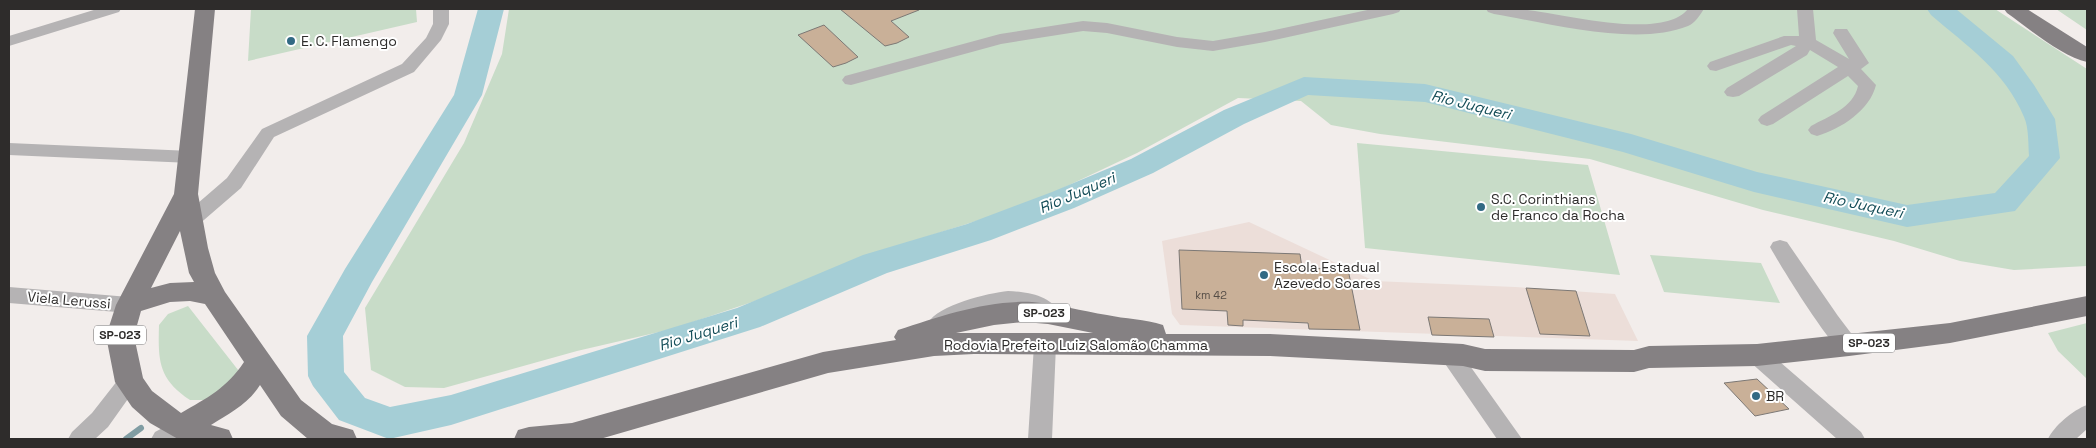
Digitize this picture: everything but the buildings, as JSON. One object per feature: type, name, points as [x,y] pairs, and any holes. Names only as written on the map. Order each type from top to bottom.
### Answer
[{"type":"main road","name":"SP-023","points":[[205,9],[186,194],[194,248],[202,273],[214,297],[291,408],[324,434],[342,439]]},
{"type":"main road","points":[[2005,9],[2087,56]]},
{"type":"main road","points":[[2014,9],[2048,33]]},
{"type":"main road","points":[[2037,9],[2087,42]]},
{"type":"main road","name":"SP-023","points":[[186,194],[128,305],[120,336],[129,382],[142,399],[160,415],[172,434],[218,439]]},
{"type":"main road","name":"SP-023","points":[[128,305],[183,290],[197,291],[214,297]]},
{"type":"main road","name":"Rodovia Prefeito Luiz Salomão Chamma","points":[[823,364],[934,345],[974,343],[1044,345],[1270,345],[1457,355],[1494,360],[1634,361],[1648,357],[1757,355],[1950,333],[2087,306]]},
{"type":"main road","name":"Rodovia Prefeito Luiz Salomão Chamma","points":[[529,439],[565,437],[823,364],[958,322],[997,314],[1024,312],[1048,314],[1143,331],[1270,345]]},
{"type":"main road","points":[[1044,345],[1057,339],[1069,337],[1143,331]]},
{"type":"main road","points":[[172,434],[231,398],[244,386],[260,362]]},
{"type":"street","points":[[9,41],[113,9]]},
{"type":"street","points":[[190,221],[234,183],[268,133],[408,68],[433,40],[441,24],[441,9]]},
{"type":"street","points":[[850,80],[1000,39],[1083,26],[1107,28],[1177,42],[1213,46],[1265,38],[1393,9]]},
{"type":"street","points":[[1494,9],[1626,29],[1661,28],[1685,22],[1696,9]]},
{"type":"street","points":[[1733,92],[1801,51],[1808,42],[1805,9]]},
{"type":"street","points":[[1767,120],[1850,67],[1860,64],[1842,33]]},
{"type":"street","points":[[1716,66],[1790,40],[1808,42],[1850,67],[1867,85],[1866,94],[1858,105],[1817,130]]},
{"type":"street","points":[[9,149],[191,157]]},
{"type":"street","points":[[1780,247],[1830,322],[1849,345]]},
{"type":"street","name":"Viela Lerussi","points":[[11,298],[128,305]]},
{"type":"street","points":[[1040,439],[1044,345]]},
{"type":"street","points":[[1457,355],[1510,439]]},
{"type":"street","points":[[1757,355],[1853,439]]},
{"type":"street","points":[[80,439],[100,420],[129,382]]},
{"type":"street","points":[[2060,439],[2087,415]]},
{"type":"shaded area","points":[[1249,222],[1374,281],[1515,287],[1615,294],[1638,341],[1180,325],[1172,314],[1162,241]]},
{"type":"green space","name":"E. C. Flamengo","points":[[251,9],[416,9],[417,22],[248,61]]},
{"type":"green space","points":[[509,9],[1995,9],[2087,69],[2087,266],[2014,270],[1960,261],[1894,241],[1763,210],[1590,159],[1380,134],[1331,125],[1301,101],[1238,98],[1137,153],[1027,205],[872,254],[779,293],[672,329],[577,351],[444,388],[405,387],[371,370],[365,308],[464,143],[502,54]]},
{"type":"green space","points":[[2056,9],[2087,9],[2087,30]]},
{"type":"green space","name":"S.C. Corinthians de Franco da Rocha","points":[[1357,143],[1588,165],[1620,275],[1365,248]]},
{"type":"green space","points":[[1650,255],[1761,263],[1780,303],[1664,292]]},
{"type":"green space","points":[[188,306],[242,375],[211,400],[190,400],[172,384],[162,368],[159,349],[159,325],[168,314]]},
{"type":"green space","points":[[2087,323],[2087,379],[2058,351],[2048,333]]},
{"type":"waterway","name":"Rio Juqueri","points":[[491,9],[468,95],[357,278],[325,336],[326,376],[352,409],[389,423],[451,410],[748,318],[875,264],[979,232],[1063,200],[1142,166],[1234,117],[1304,86],[1425,93],[1631,144],[1754,182],[1907,216],[2004,203],[2045,158],[2040,119],[2024,91],[2003,62],[1940,9]]},
{"type":"waterway","points":[[126,439],[141,428]]},
{"type":"place","name":"E. C. Flamengo","points":[[291,41]]},
{"type":"place","name":"S.C. Corinthians de Franco da Rocha","points":[[1481,207]]},
{"type":"place","name":"Escola Estadual Azevedo Soares","points":[[1264,275]]},
{"type":"place","name":"BR","points":[[1756,396]]}]
